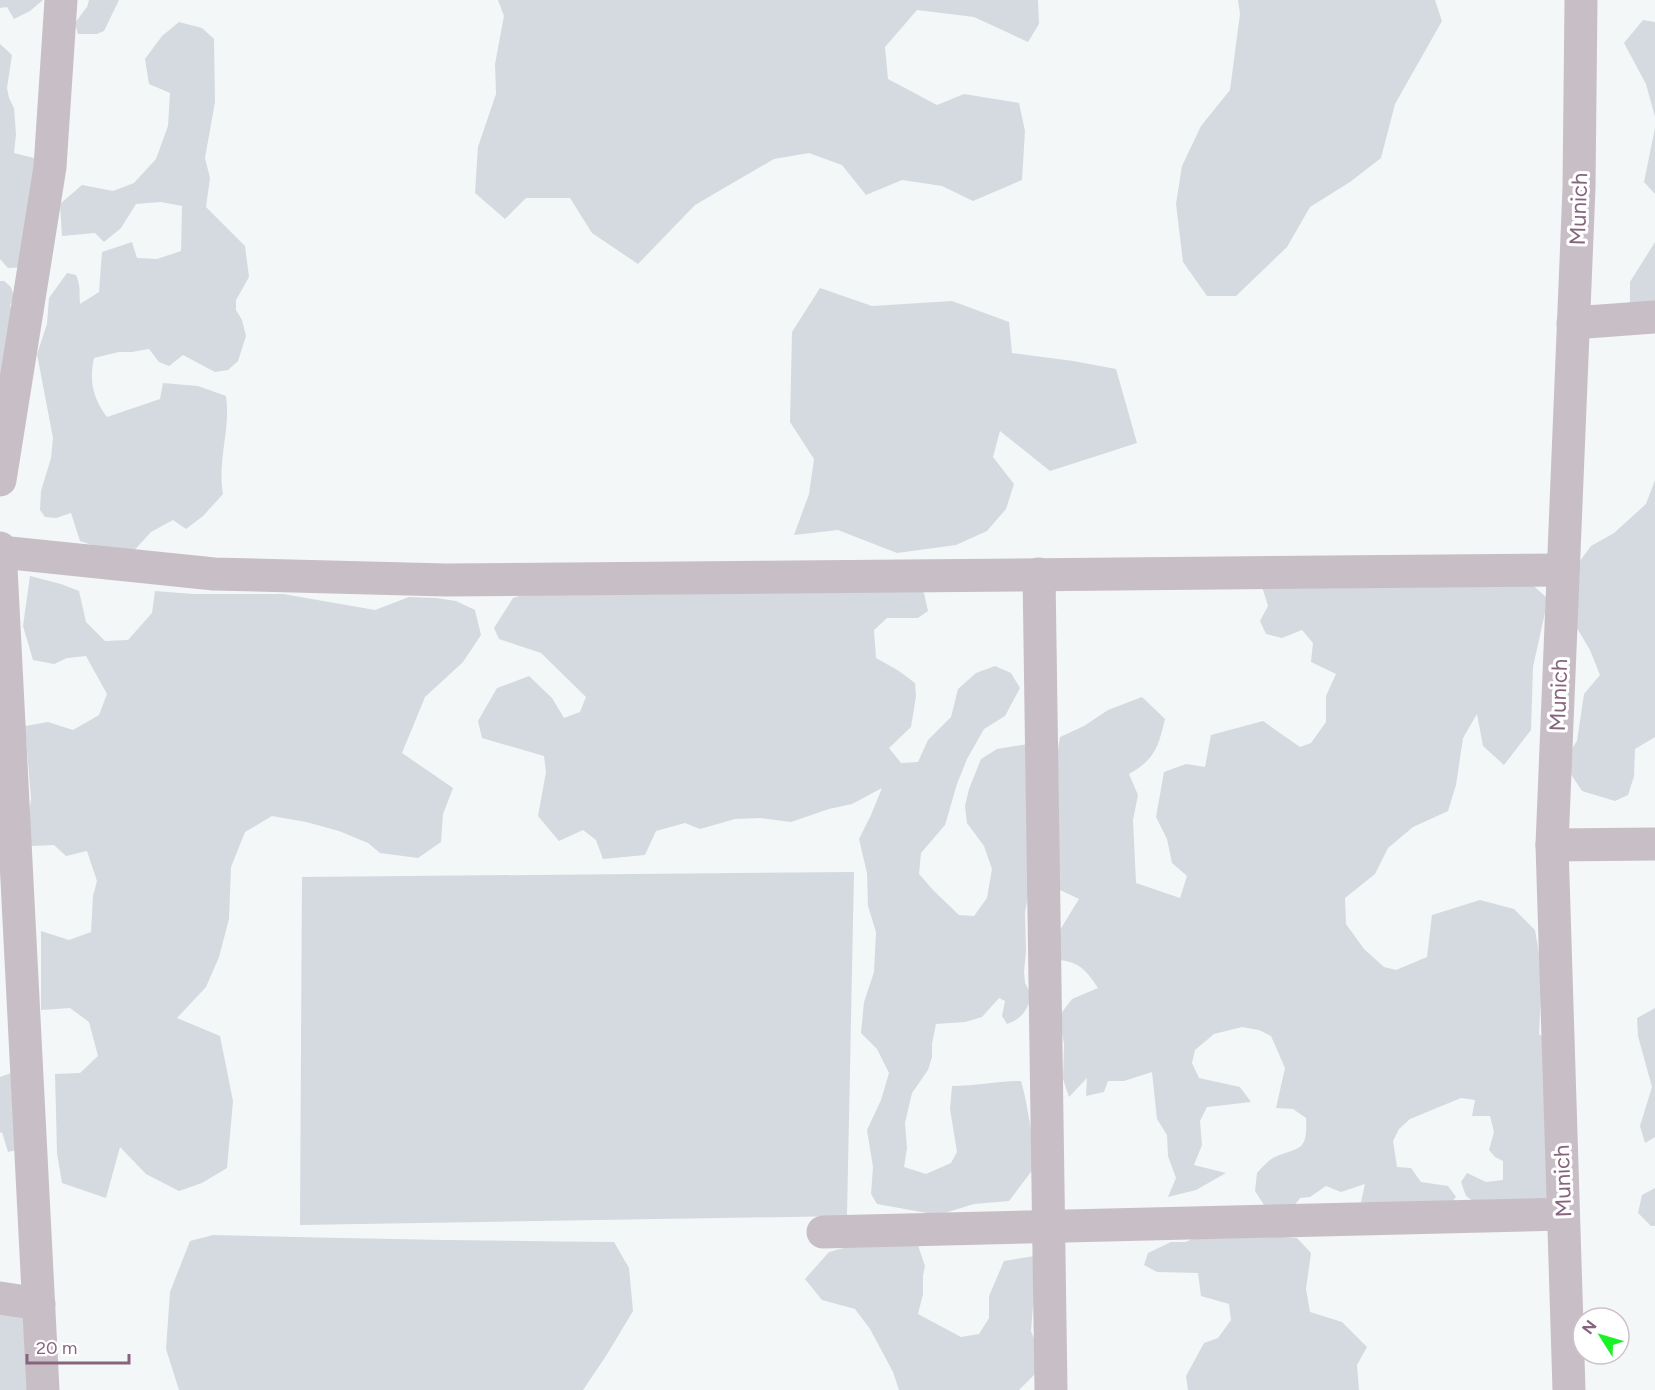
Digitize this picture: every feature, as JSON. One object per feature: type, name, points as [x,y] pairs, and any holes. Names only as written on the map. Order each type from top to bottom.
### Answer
[{"type":"street","points":[[0,480],[50,167],[62,0]]},
{"type":"street","name":"Munich","points":[[1569,1390],[1552,845],[1579,188],[1581,0]]},
{"type":"street","points":[[1573,323],[1655,317]]},
{"type":"street","points":[[43,1390],[0,550],[214,574],[446,580],[1563,570]]},
{"type":"street","points":[[1038,574],[1052,1390]]},
{"type":"street","points":[[1552,845],[1655,844]]},
{"type":"street","points":[[823,1232],[1563,1214]]},
{"type":"street","points":[[0,1298],[39,1305]]},
{"type":"shaded area","points":[[0,0],[43,0],[30,11],[14,19],[7,7],[0,8]]},
{"type":"shaded area","points":[[89,0],[119,0],[104,31],[97,34],[78,34],[75,23],[87,7]]},
{"type":"shaded area","points":[[498,0],[1038,0],[1039,24],[1028,42],[974,17],[917,10],[885,47],[888,79],[937,105],[964,94],[1019,103],[1025,131],[1022,180],[973,201],[942,186],[902,180],[866,195],[842,165],[809,153],[774,159],[695,205],[638,264],[592,233],[570,198],[526,198],[505,219],[475,193],[478,147],[496,94],[495,64],[504,16]]},
{"type":"shaded area","points":[[1238,0],[1435,0],[1442,21],[1395,104],[1381,158],[1350,182],[1310,207],[1287,247],[1236,296],[1207,296],[1183,262],[1176,204],[1182,166],[1201,126],[1230,90],[1240,14]]},
{"type":"shaded area","points":[[1643,20],[1655,22],[1655,117],[1646,84],[1624,43]]},
{"type":"shaded area","points":[[179,22],[202,28],[214,39],[215,102],[205,158],[210,178],[206,207],[245,246],[249,277],[236,300],[236,310],[242,320],[246,336],[238,361],[228,370],[215,372],[183,355],[169,366],[159,362],[149,349],[119,352],[94,358],[93,389],[107,417],[160,399],[163,383],[198,386],[226,396],[223,494],[203,516],[186,529],[173,520],[151,532],[128,557],[80,541],[71,513],[56,518],[45,517],[40,510],[41,491],[51,458],[53,438],[37,354],[47,324],[49,298],[67,273],[76,275],[80,304],[99,292],[102,252],[132,242],[137,258],[157,259],[181,251],[182,206],[161,202],[136,204],[121,228],[104,242],[95,233],[62,236],[60,204],[82,185],[113,191],[134,183],[156,159],[168,126],[170,93],[149,84],[145,59],[162,36]]},
{"type":"shaded area","points":[[0,44],[12,55],[7,88],[14,108],[16,134],[14,153],[34,158],[38,164],[28,267],[8,268],[0,259]]},
{"type":"shaded area","points":[[1655,128],[1655,194],[1644,182]]},
{"type":"shaded area","points":[[1655,242],[1655,304],[1630,307],[1630,282]]},
{"type":"shaded area","points":[[0,281],[4,281],[11,287],[14,297],[10,306],[14,312],[0,434]]},
{"type":"shaded area","points":[[820,288],[872,306],[952,301],[1009,322],[1012,353],[1116,369],[1137,443],[1050,471],[1000,431],[993,457],[1014,484],[1006,509],[987,531],[956,545],[897,553],[838,530],[794,535],[809,494],[814,459],[790,422],[792,332]]},
{"type":"shaded area","points":[[1655,480],[1655,737],[1635,749],[1634,776],[1628,795],[1615,801],[1582,791],[1563,762],[1577,741],[1584,694],[1600,675],[1590,650],[1574,623],[1577,565],[1591,546],[1614,533],[1646,504]]},
{"type":"shaded area","points":[[30,576],[79,591],[86,622],[105,641],[128,640],[152,613],[155,591],[193,594],[283,594],[375,610],[409,597],[436,598],[456,601],[475,610],[481,635],[463,662],[425,697],[402,753],[453,788],[443,814],[441,842],[418,858],[380,853],[368,843],[339,831],[272,816],[245,832],[231,867],[229,919],[219,957],[206,987],[177,1018],[220,1036],[233,1101],[227,1168],[202,1183],[179,1191],[146,1174],[120,1147],[106,1198],[62,1183],[57,1153],[55,1074],[80,1073],[98,1056],[89,1022],[70,1008],[41,1010],[41,931],[69,940],[91,932],[93,896],[97,881],[87,851],[66,856],[54,845],[31,846],[28,827],[31,798],[25,726],[48,722],[73,730],[99,715],[107,694],[86,656],[67,658],[54,664],[33,660],[23,626]]},
{"type":"shaded area","points":[[1523,576],[1548,599],[1533,667],[1531,730],[1504,765],[1483,746],[1477,714],[1463,738],[1456,785],[1448,811],[1413,827],[1388,848],[1375,874],[1345,898],[1346,924],[1364,949],[1384,967],[1396,970],[1427,957],[1432,915],[1480,900],[1514,909],[1535,930],[1542,971],[1539,1034],[1551,1044],[1548,1197],[1530,1204],[1473,1201],[1466,1196],[1461,1182],[1467,1173],[1486,1182],[1503,1180],[1503,1161],[1489,1150],[1494,1132],[1490,1116],[1472,1116],[1475,1100],[1461,1098],[1410,1119],[1399,1129],[1393,1141],[1397,1167],[1411,1168],[1421,1182],[1448,1186],[1456,1197],[1448,1207],[1379,1206],[1361,1202],[1365,1184],[1341,1192],[1326,1186],[1310,1197],[1300,1198],[1294,1206],[1266,1208],[1255,1191],[1257,1173],[1272,1158],[1296,1149],[1303,1143],[1306,1118],[1293,1109],[1276,1108],[1285,1068],[1271,1036],[1259,1030],[1242,1027],[1214,1034],[1195,1050],[1192,1063],[1199,1078],[1240,1087],[1251,1102],[1207,1107],[1200,1121],[1202,1145],[1194,1165],[1226,1173],[1196,1190],[1168,1197],[1176,1178],[1168,1156],[1167,1135],[1157,1119],[1152,1072],[1124,1081],[1108,1081],[1104,1092],[1086,1096],[1087,1078],[1069,1097],[1063,1079],[1064,1044],[1059,1016],[1072,999],[1098,988],[1080,967],[1053,959],[1055,938],[1079,899],[1058,889],[1057,755],[1060,737],[1084,726],[1108,710],[1142,697],[1165,719],[1154,752],[1145,763],[1129,774],[1138,795],[1133,820],[1136,883],[1180,898],[1187,876],[1172,863],[1167,839],[1156,817],[1164,772],[1186,764],[1205,767],[1211,735],[1263,721],[1300,747],[1311,743],[1326,722],[1326,696],[1336,674],[1311,662],[1313,643],[1302,630],[1282,638],[1266,634],[1260,621],[1268,606],[1260,580]]},
{"type":"shaded area","points":[[554,584],[910,584],[924,593],[928,611],[918,618],[887,618],[874,630],[876,658],[915,683],[916,696],[911,727],[889,748],[901,763],[918,762],[928,740],[951,717],[958,689],[976,673],[995,666],[1011,673],[1020,688],[1005,716],[984,729],[967,759],[945,825],[921,853],[919,874],[959,915],[974,916],[987,898],[992,869],[984,846],[967,823],[965,806],[969,789],[981,759],[997,749],[1028,744],[1029,892],[1025,912],[1024,972],[1025,983],[1032,996],[1023,1013],[1007,1024],[1002,1016],[1005,1001],[999,998],[982,1017],[965,1022],[936,1024],[928,1070],[912,1093],[905,1123],[907,1148],[904,1167],[926,1174],[951,1163],[957,1152],[950,1109],[952,1086],[1021,1081],[1037,1164],[1009,1201],[974,1204],[938,1215],[877,1204],[871,1194],[873,1167],[867,1130],[881,1100],[889,1073],[877,1049],[861,1033],[864,1002],[874,972],[876,932],[868,906],[867,873],[859,839],[882,788],[852,804],[791,822],[760,818],[735,819],[700,829],[685,823],[656,831],[645,855],[603,859],[596,840],[583,830],[559,841],[538,816],[546,772],[544,756],[482,738],[478,721],[497,688],[529,676],[552,698],[564,718],[580,712],[586,697],[541,653],[499,639],[494,628],[513,598]]},
{"type":"shaded area","points":[[854,872],[847,1216],[300,1225],[302,877]]},
{"type":"shaded area","points":[[1655,1008],[1655,1137],[1645,1143],[1640,1126],[1652,1087],[1638,1036],[1637,1018]]},
{"type":"shaded area","points":[[11,1073],[20,1149],[8,1152],[2,1132],[0,1133],[0,1077]]},
{"type":"shaded area","points":[[1655,1188],[1655,1226],[1651,1226],[1638,1213],[1642,1195]]},
{"type":"shaded area","points":[[1207,1231],[1297,1238],[1311,1253],[1306,1289],[1310,1312],[1342,1322],[1367,1347],[1357,1365],[1359,1390],[1188,1390],[1186,1376],[1204,1343],[1218,1338],[1231,1320],[1229,1304],[1201,1296],[1198,1273],[1157,1272],[1144,1265],[1148,1253],[1171,1242],[1186,1242]]},
{"type":"shaded area","points":[[213,1235],[614,1242],[629,1268],[633,1311],[583,1390],[179,1390],[166,1349],[170,1292],[190,1241]]},
{"type":"shaded area","points":[[917,1242],[925,1266],[923,1294],[918,1314],[961,1337],[979,1334],[989,1318],[989,1296],[1004,1261],[1034,1256],[1035,1280],[1031,1331],[1044,1365],[1019,1390],[899,1390],[893,1372],[870,1329],[855,1309],[822,1300],[805,1279],[829,1252],[862,1243]]},
{"type":"shaded area","points":[[0,1305],[30,1310],[33,1390],[0,1390]]}]
